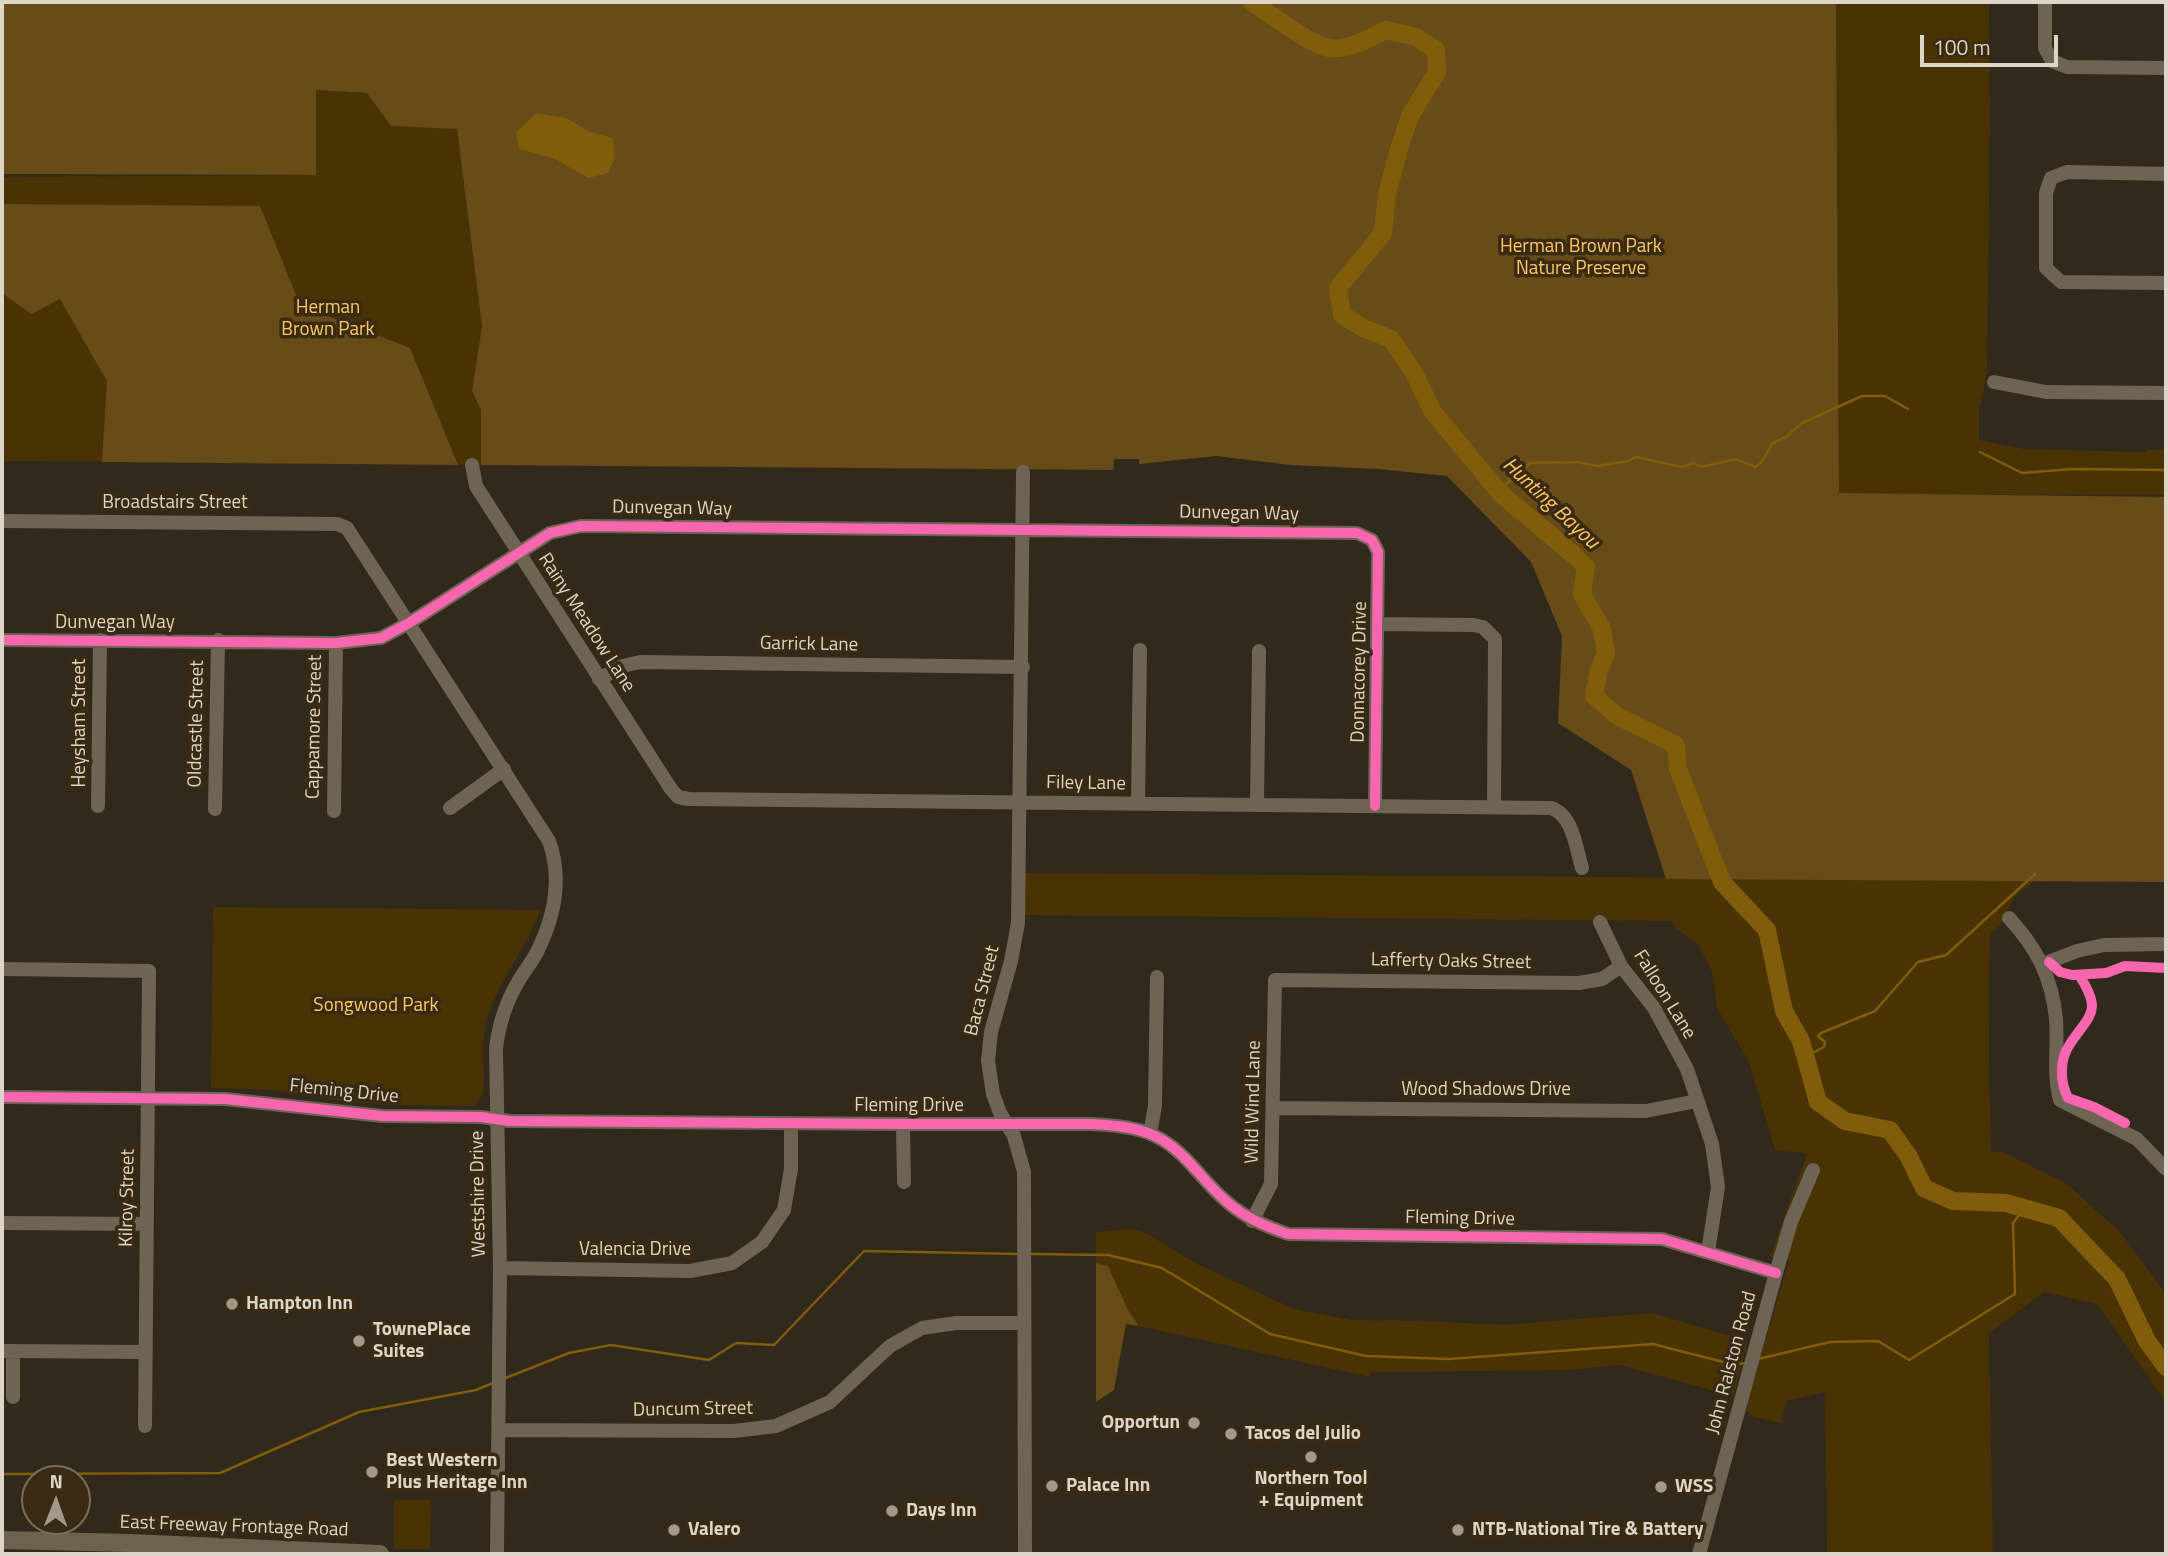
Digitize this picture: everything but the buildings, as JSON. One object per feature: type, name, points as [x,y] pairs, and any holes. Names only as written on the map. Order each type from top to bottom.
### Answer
[{"type":"main road","name":"East Freeway Frontage Road","points":[[2,1541],[131,1543],[380,1554]]},
{"type":"street","points":[[2045,4],[2045,48],[2052,61],[2067,66],[2166,68]]},
{"type":"street","points":[[2166,174],[2067,172],[2051,178],[2046,193],[2046,268],[2061,282],[2166,283]]},
{"type":"street","points":[[1994,382],[2046,392],[2166,393]]},
{"type":"street","name":"Rainy Meadow Lane","points":[[472,465],[476,486],[517,552],[678,796]]},
{"type":"street","name":"Baca Street","points":[[1023,472],[1023,667],[1018,923],[991,1032],[988,1061],[993,1094],[1000,1113],[1014,1136],[1024,1172],[1025,1554]]},
{"type":"street","name":"Broadstairs Street","points":[[2,521],[337,524],[347,528]]},
{"type":"street","name":"Dunvegan Way","points":[[2,640],[336,643],[381,638],[550,533],[580,526],[1357,533],[1372,540]]},
{"type":"street","name":"Westshire Drive","points":[[347,528],[549,841],[556,870],[552,912],[546,933],[518,981],[499,1024],[496,1048],[500,1268],[497,1554]]},
{"type":"street","name":"Donnacorey Drive","points":[[1372,540],[1378,552],[1376,806]]},
{"type":"street","points":[[1378,624],[1474,625],[1483,628],[1495,639],[1494,807]]},
{"type":"street","name":"Heysham Street","points":[[98,806],[100,640]]},
{"type":"street","name":"Oldcastle Street","points":[[215,809],[218,640]]},
{"type":"street","name":"Cappamore Street","points":[[334,811],[336,643]]},
{"type":"street","points":[[1138,803],[1140,649]]},
{"type":"street","points":[[1257,804],[1259,650]]},
{"type":"street","name":"Garrick Lane","points":[[599,679],[622,666],[640,662],[1023,667]]},
{"type":"street","points":[[450,808],[504,769]]},
{"type":"street","name":"Filey Lane","points":[[678,796],[689,799],[1551,808],[1558,810],[1567,819],[1582,868]]},
{"type":"street","points":[[2009,918],[2022,932],[2043,964],[2056,1018],[2057,1088],[2060,1100],[2137,1139],[2166,1169]]},
{"type":"street","name":"Falloon Lane","points":[[1600,922],[1621,966],[1654,1008],[1686,1069],[1712,1144],[1718,1187],[1708,1252]]},
{"type":"street","points":[[2043,964],[2077,951],[2104,945],[2166,944]]},
{"type":"street","name":"Lafferty Oaks Street","points":[[1275,980],[1578,983],[1602,979],[1621,966]]},
{"type":"street","name":"Kilroy Street","points":[[2,969],[149,971],[145,1426]]},
{"type":"street","points":[[1150,1134],[1155,1106],[1157,978]]},
{"type":"street","name":"Wild Wind Lane","points":[[1252,1221],[1271,1184],[1275,980]]},
{"type":"street","name":"Fleming Drive","points":[[2,1097],[225,1099],[382,1116],[497,1119],[1119,1126],[1150,1134],[1184,1155],[1225,1200],[1252,1221],[1288,1234],[1662,1239],[1776,1273]]},
{"type":"street","name":"Wood Shadows Drive","points":[[1273,1108],[1646,1111],[1697,1101]]},
{"type":"street","name":"Valencia Drive","points":[[500,1268],[690,1271],[732,1263],[762,1242],[784,1210],[791,1169],[790,1123]]},
{"type":"street","points":[[904,1124],[904,1182]]},
{"type":"street","name":"John Ralston Road","points":[[1699,1554],[1755,1343],[1791,1223],[1813,1170]]},
{"type":"street","points":[[2,1223],[147,1224]]},
{"type":"street","name":"Duncum Street","points":[[499,1430],[734,1431],[776,1426],[830,1402],[890,1346],[922,1328],[956,1323],[1024,1323]]},
{"type":"street","points":[[13,1397],[8,1351],[145,1352]]},
{"type":"street","name":"John Ralston Road","points":[[1706,1554],[1708,1528]]},
{"type":"green space","name":"Herman Brown Park Nature Preserve","points":[[2,2],[1836,2],[1839,493],[2166,497],[2166,882],[1666,879],[1631,770],[1558,723],[1562,636],[1531,562],[1447,476],[1378,469],[1291,465],[1216,456],[1139,464],[1139,459],[1114,459],[1113,470],[481,465],[481,410],[472,391],[482,326],[457,129],[391,126],[367,93],[316,90],[316,175],[2,174]]},
{"type":"green space","points":[[1836,2],[1989,2],[1987,374],[1979,411],[1979,440],[2024,449],[2146,452],[2166,450],[2166,495],[1839,494]]},
{"type":"green space","name":"Herman Brown Park","points":[[315,90],[367,93],[391,126],[457,128],[482,326],[472,391],[481,410],[481,465],[2,461],[2,177],[315,175]]},
{"type":"green space","points":[[2,204],[260,206],[300,305],[410,348],[458,465],[102,462],[107,381],[60,299],[31,314],[2,293]]},
{"type":"green space","points":[[1025,873],[2036,880],[2014,897],[2001,925],[1990,934],[1991,1151],[2003,1152],[2067,1184],[2121,1233],[2166,1294],[2166,1402],[2097,1304],[2044,1292],[1989,1333],[1993,1554],[1827,1554],[1825,1392],[1787,1401],[1781,1423],[1754,1417],[1747,1411],[1747,1402],[1789,1261],[1770,1257],[1807,1154],[1775,1150],[1749,1062],[1717,1008],[1712,971],[1698,944],[1676,929],[1672,921],[1025,915]]},
{"type":"green space","name":"Songwood Park","points":[[213,907],[540,910],[497,993],[486,1022],[483,1040],[484,1083],[480,1099],[474,1106],[389,1105],[341,1101],[273,1090],[211,1088]]},
{"type":"green space","points":[[1133,1229],[1146,1233],[1195,1263],[1294,1309],[1351,1320],[1504,1325],[1652,1313],[1748,1341],[1733,1396],[1620,1365],[1568,1370],[1372,1372],[1370,1377],[1139,1326],[1128,1310],[1108,1267],[1096,1263],[1096,1232]]},
{"type":"green space","points":[[1096,1263],[1108,1266],[1128,1310],[1139,1326],[1126,1324],[1114,1390],[1096,1402]]},
{"type":"green space","points":[[431,1500],[430,1549],[394,1549],[394,1501]]},
{"type":"shaded area","points":[[536,113],[566,118],[590,132],[613,138],[615,158],[608,173],[588,178],[553,158],[519,149],[516,133]]},
{"type":"waterway","name":"Hunting Bayou","points":[[1252,2],[1302,35],[1329,48],[1351,46],[1386,30],[1416,37],[1436,50],[1437,72],[1410,116],[1399,149],[1387,194],[1383,233],[1338,288],[1342,315],[1363,328],[1391,339],[1413,371],[1433,412],[1500,493],[1586,567],[1582,594],[1602,629],[1606,653],[1598,673],[1594,696],[1617,716],[1676,745],[1678,769],[1722,882],[1767,930],[1784,1011],[1801,1041],[1818,1102],[1845,1121],[1890,1130],[1909,1157],[1924,1188],[1953,1201],[2006,1203],[2059,1218],[2117,1279],[2147,1341],[2166,1367]]},
{"type":"waterway","points":[[1500,493],[1506,484],[1530,463],[1576,462],[1598,466],[1636,457],[1682,467],[1694,463],[1701,467],[1736,459],[1755,467],[1761,463],[1773,443],[1786,437],[1802,423],[1862,396],[1885,396],[1908,409]]},
{"type":"waterway","points":[[1980,452],[2022,473],[2072,469],[2166,470]]},
{"type":"waterway","points":[[1805,1057],[1824,1047],[1825,1042],[1818,1036],[1821,1033],[1875,1011],[1918,962],[1946,955],[2035,874]]},
{"type":"waterway","points":[[1758,1359],[1830,1342],[1878,1341],[1909,1360],[2015,1294],[2013,1223],[2025,1208]]},
{"type":"waterway","points":[[503,1379],[569,1353],[611,1345],[709,1360],[736,1343],[774,1345],[864,1251],[1018,1254]]},
{"type":"waterway","points":[[1029,1254],[1108,1255],[1162,1268],[1270,1334],[1366,1356],[1449,1359],[1653,1344],[1735,1365],[1745,1363]]},
{"type":"waterway","points":[[2,1474],[220,1473],[359,1412],[476,1390],[493,1383]]},
{"type":"cycle path","points":[[2,640],[336,643],[381,638],[550,533],[581,526],[1357,533],[1372,540],[1378,552],[1375,806]]},
{"type":"cycle path","points":[[2049,962],[2060,972],[2072,975],[2106,973],[2125,966],[2166,968]]},
{"type":"cycle path","points":[[2079,975],[2091,997],[2092,1005],[2088,1019],[2066,1050],[2062,1071],[2065,1092],[2068,1098],[2094,1107],[2125,1123]]},
{"type":"cycle path","points":[[2,1097],[225,1099],[382,1116],[481,1117],[509,1121],[1111,1125],[1141,1131],[1160,1139],[1181,1154],[1233,1207],[1255,1221],[1288,1234],[1662,1239],[1776,1273]]},
{"type":"place","name":"Hampton Inn","points":[[232,1304]]},
{"type":"place","name":"TownePlace Suites","points":[[359,1341]]},
{"type":"place","name":"Opportun","points":[[1194,1423]]},
{"type":"place","name":"Tacos del Julio","points":[[1231,1434]]},
{"type":"place","name":"Northern Tool + Equipment","points":[[1311,1457]]},
{"type":"place","name":"Best Western Plus Heritage Inn","points":[[372,1472]]},
{"type":"place","name":"Palace Inn","points":[[1052,1486]]},
{"type":"place","name":"WSS","points":[[1661,1487]]},
{"type":"place","name":"Days Inn","points":[[892,1511]]},
{"type":"place","name":"Valero","points":[[674,1530]]},
{"type":"place","name":"NTB-National Tire & Battery","points":[[1458,1530]]}]
